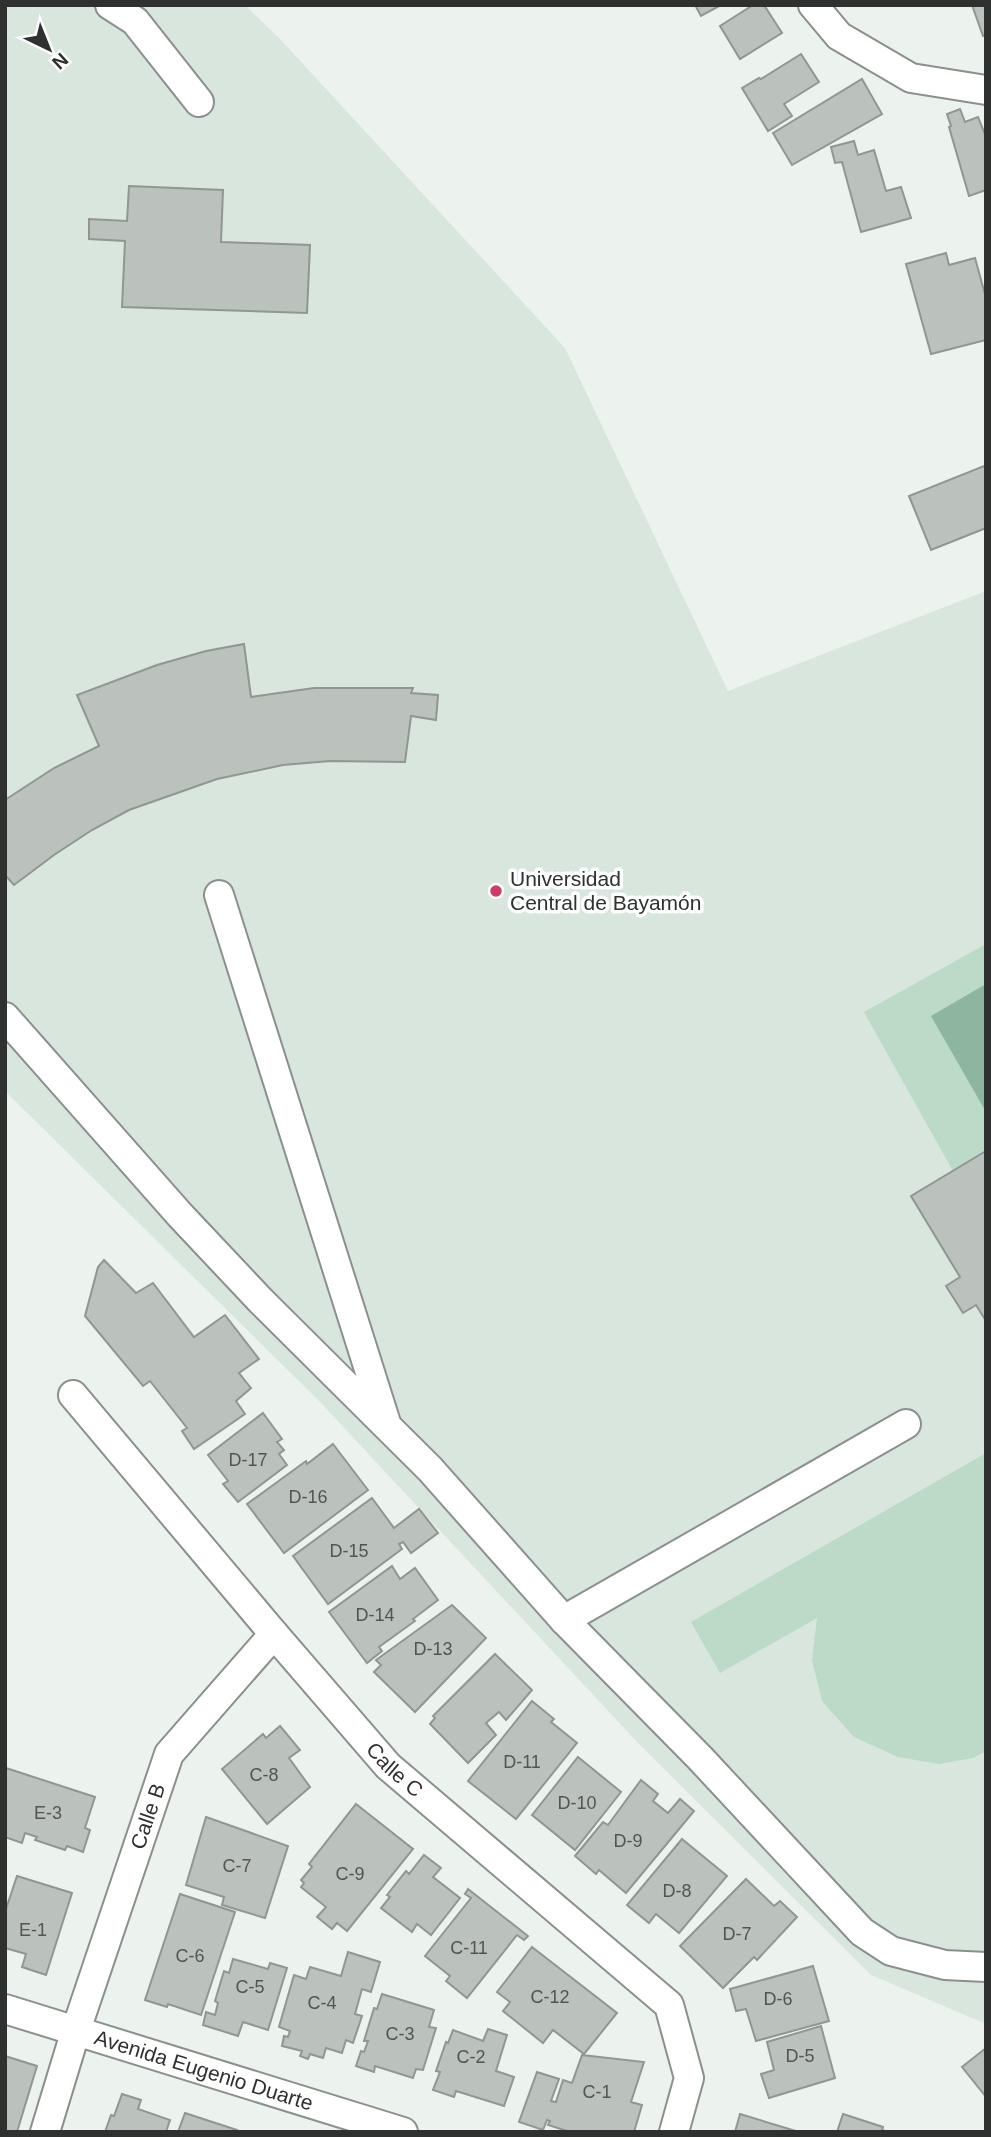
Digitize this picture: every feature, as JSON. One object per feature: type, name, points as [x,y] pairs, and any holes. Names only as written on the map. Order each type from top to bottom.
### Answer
[{"type":"street","points":[[110,5],[135,21],[200,102]]},
{"type":"street","points":[[813,5],[839,36],[911,78],[986,90]]},
{"type":"street","points":[[219,895],[388,1429]]},
{"type":"street","points":[[5,1017],[180,1215],[261,1301],[430,1469],[564,1620],[701,1758],[862,1932],[891,1951],[945,1965],[986,1966]]},
{"type":"street","name":"Calle C","points":[[73,1395],[388,1766],[669,2005],[689,2078],[674,2132]]},
{"type":"street","points":[[564,1620],[906,1424]]},
{"type":"street","name":"Calle B","points":[[45,2132],[76,2030],[169,1754],[274,1634]]},
{"type":"street","name":"Avenida Eugenio Duarte","points":[[5,2009],[403,2132]]},
{"type":"shaded area","name":"Universidad Central de Bayamón","points":[[5,5],[245,5],[280,39],[565,348],[728,691],[986,591],[986,2024],[871,1975],[639,1744],[320,1402],[5,1091]]},
{"type":"shaded area","points":[[986,944],[986,1151],[953,1171],[864,1012]]},
{"type":"shaded area","points":[[986,984],[986,1112],[931,1016]]},
{"type":"shaded area","points":[[986,1453],[986,1751],[973,1758],[939,1764],[898,1757],[854,1737],[822,1701],[812,1660],[817,1618],[720,1673],[691,1622]]},
{"type":"building","points":[[695,5],[721,5],[701,16]]},
{"type":"building","points":[[753,5],[764,5],[782,33],[740,59],[720,26]]},
{"type":"building","points":[[972,5],[986,5],[986,35],[983,36]]},
{"type":"building","points":[[801,54],[819,82],[784,104],[792,116],[768,131],[742,88]]},
{"type":"building","points":[[862,79],[882,114],[792,165],[773,133]]},
{"type":"building","points":[[960,109],[965,122],[978,117],[986,137],[986,190],[969,196],[947,114]]},
{"type":"building","points":[[854,141],[858,155],[874,150],[886,191],[901,187],[911,218],[861,232],[842,162],[835,163],[831,147]]},
{"type":"building","points":[[129,186],[223,190],[221,242],[310,245],[307,313],[122,307],[125,241],[89,239],[89,219],[127,221]]},
{"type":"building","points":[[946,253],[949,265],[975,258],[986,298],[986,340],[931,354],[906,264]]},
{"type":"building","points":[[984,466],[986,528],[931,550],[909,496]]},
{"type":"building","points":[[244,644],[251,697],[314,688],[413,688],[411,693],[438,695],[436,720],[411,716],[405,762],[330,761],[283,765],[217,779],[129,810],[92,830],[14,885],[5,875],[5,800],[54,768],[99,746],[77,695],[157,665],[206,651]]},
{"type":"building","points":[[986,1151],[986,1321],[976,1305],[963,1313],[946,1286],[960,1277],[911,1196]]},
{"type":"building","points":[[104,1260],[136,1293],[153,1283],[194,1337],[225,1315],[259,1359],[239,1373],[251,1388],[236,1401],[245,1414],[194,1449],[182,1431],[187,1428],[150,1381],[143,1386],[85,1316],[98,1267]]},
{"type":"building","points":[[263,1413],[282,1439],[277,1442],[284,1450],[279,1454],[287,1465],[238,1502],[223,1484],[228,1481],[208,1455]]},
{"type":"building","points":[[333,1444],[368,1490],[284,1553],[247,1504]]},
{"type":"building","points":[[372,1498],[394,1528],[419,1509],[438,1533],[411,1553],[403,1542],[399,1544],[402,1549],[328,1604],[293,1556]]},
{"type":"building","points":[[392,1566],[400,1579],[415,1568],[438,1600],[379,1647],[382,1651],[367,1663],[329,1612]]},
{"type":"building","points":[[452,1605],[486,1638],[415,1712],[374,1672],[381,1665],[376,1660]]},
{"type":"building","points":[[495,1654],[532,1690],[506,1720],[499,1712],[486,1723],[496,1735],[468,1763],[430,1724],[435,1718],[433,1716]]},
{"type":"building","points":[[532,1701],[554,1719],[551,1722],[577,1743],[516,1819],[468,1781]]},
{"type":"building","points":[[280,1726],[300,1750],[289,1758],[310,1787],[267,1824],[222,1769],[263,1734],[266,1738]]},
{"type":"building","points":[[578,1757],[621,1792],[575,1850],[532,1815]]},
{"type":"building","points":[[6,1768],[95,1797],[85,1828],[90,1830],[83,1852],[67,1846],[65,1850],[35,1840],[37,1837],[25,1833],[22,1843],[5,1837]]},
{"type":"building","points":[[641,1780],[658,1794],[653,1801],[668,1813],[680,1799],[694,1811],[626,1893],[599,1870],[596,1874],[575,1856],[603,1822],[608,1825]]},
{"type":"building","points":[[356,1804],[413,1849],[347,1931],[337,1923],[332,1929],[317,1917],[326,1907],[301,1887],[304,1883],[301,1880],[312,1867],[309,1864]]},
{"type":"building","points":[[206,1817],[288,1846],[265,1918],[222,1905],[224,1897],[186,1885]]},
{"type":"building","points":[[682,1839],[727,1876],[679,1933],[656,1914],[649,1923],[627,1905]]},
{"type":"building","points":[[424,1855],[441,1868],[433,1877],[460,1898],[431,1935],[417,1924],[412,1932],[381,1908],[390,1897],[387,1895],[406,1871],[409,1874]]},
{"type":"building","points":[[17,1876],[72,1893],[46,1975],[22,1967],[26,1954],[5,1948],[5,1912]]},
{"type":"building","points":[[746,1879],[774,1906],[780,1901],[797,1917],[757,1960],[754,1957],[723,1988],[680,1946]]},
{"type":"building","points":[[468,1889],[528,1936],[524,1940],[517,1935],[467,1998],[446,1981],[450,1976],[425,1956],[471,1898],[465,1894]]},
{"type":"building","points":[[180,1894],[235,1912],[201,2015],[145,2000]]},
{"type":"building","points":[[532,1947],[617,2013],[584,2054],[553,2030],[543,2043],[503,2011],[510,2002],[497,1992]]},
{"type":"building","points":[[348,1952],[380,1962],[371,1992],[362,1989],[355,2014],[362,2016],[353,2043],[346,2040],[342,2053],[326,2048],[323,2058],[310,2054],[308,2059],[300,2056],[302,2051],[282,2046],[284,2036],[288,2037],[290,2031],[279,2027],[294,1975],[306,1979],[310,1967],[341,1976]]},
{"type":"building","points":[[233,1959],[268,1969],[270,1963],[287,1968],[268,2030],[243,2022],[238,2036],[203,2025],[206,2012],[215,2015],[218,2003],[215,2001],[224,1971],[229,1973]]},
{"type":"building","points":[[813,1966],[829,2021],[756,2041],[746,2009],[736,2011],[730,1989]]},
{"type":"building","points":[[382,1994],[434,2010],[429,2027],[436,2028],[423,2070],[416,2069],[413,2078],[375,2066],[374,2072],[356,2066],[368,2041],[364,2041],[374,2008],[377,2009]]},
{"type":"building","points":[[821,2026],[835,2078],[769,2098],[761,2074],[774,2070],[767,2042]]},
{"type":"building","points":[[488,2029],[507,2035],[496,2071],[514,2077],[504,2106],[456,2091],[454,2097],[433,2090],[440,2072],[436,2071],[453,2030],[483,2041]]},
{"type":"building","points":[[986,2048],[986,2097],[962,2067]]},
{"type":"building","points":[[582,2055],[644,2062],[631,2102],[642,2105],[634,2132],[570,2132],[548,2125],[550,2121],[547,2120],[543,2130],[519,2122],[537,2072],[559,2079],[551,2101],[556,2102],[563,2080],[572,2083]]},
{"type":"building","points":[[5,2056],[37,2066],[17,2132],[5,2132]]},
{"type":"building","points":[[122,2094],[141,2100],[138,2109],[170,2120],[166,2132],[105,2132]]},
{"type":"building","points":[[185,2113],[237,2130],[237,2132],[178,2132]]},
{"type":"building","points":[[740,2114],[799,2132],[735,2132]]},
{"type":"building","points":[[843,2114],[883,2127],[882,2130],[889,2132],[837,2132]]},
{"type":"place","name":"Universidad Central de Bayamón","points":[[496,891]]}]
